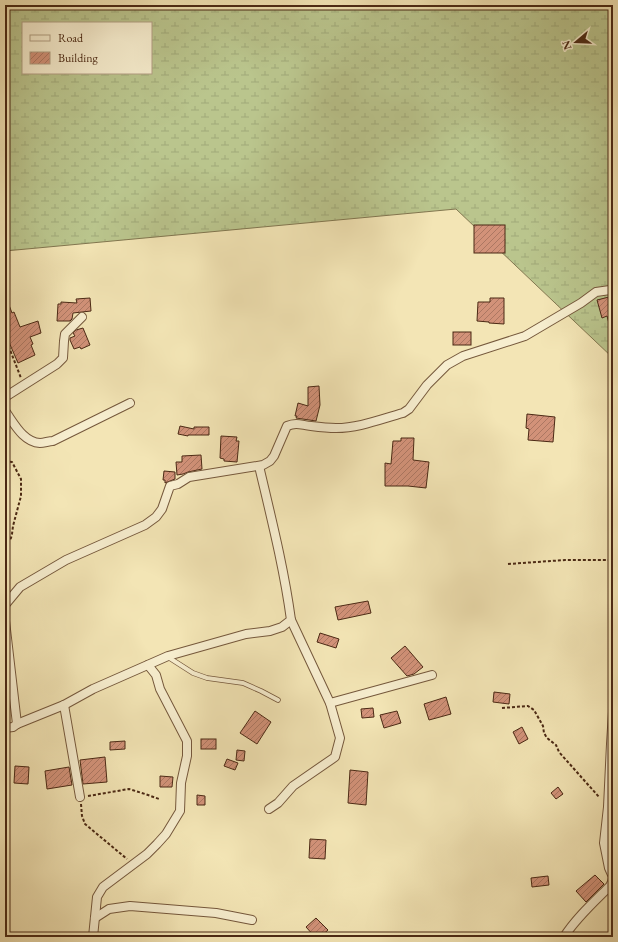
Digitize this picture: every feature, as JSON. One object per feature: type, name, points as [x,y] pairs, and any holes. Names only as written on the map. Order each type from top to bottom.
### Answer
[{"type":"street","points":[[5,605],[20,587],[66,560],[145,525],[156,517],[162,509],[170,486],[178,484],[189,477],[263,465],[270,461],[274,456],[287,426],[293,424],[336,428],[354,426],[403,413],[409,409],[427,386],[447,365],[463,356],[525,336],[581,303],[596,292],[613,290]]},
{"type":"street","points":[[5,396],[57,364],[63,358],[65,334],[82,317]]},
{"type":"street","points":[[5,410],[21,433],[29,440],[40,443],[53,441],[130,403]]},
{"type":"street","points":[[259,466],[287,589],[291,620],[330,703],[340,738],[335,757],[293,786],[269,809]]},
{"type":"street","points":[[5,728],[13,727],[64,705],[93,689],[168,656],[246,634],[270,631],[282,627],[291,620]]},
{"type":"street","points":[[5,621],[17,724]]},
{"type":"street","points":[[93,937],[97,897],[103,887],[147,854],[166,834],[180,811],[181,783],[187,756],[187,742],[160,689],[156,675],[148,665]]},
{"type":"street","points":[[330,703],[432,675]]},
{"type":"street","points":[[64,705],[80,799]]},
{"type":"street","points":[[564,937],[613,882],[604,843],[608,807],[613,712]]},
{"type":"street","points":[[95,918],[109,909],[130,906],[216,913],[252,920]]},
{"type":"lane","points":[[168,656],[193,673],[207,678],[243,683],[278,700]]},
{"type":"path","points":[[5,337],[24,384]]},
{"type":"path","points":[[5,461],[12,462],[21,479],[21,496],[11,538],[5,547]]},
{"type":"path","points":[[508,564],[565,560],[613,560]]},
{"type":"path","points":[[502,708],[528,706],[534,710],[543,726],[544,733],[547,738],[556,745],[559,752],[608,807]]},
{"type":"path","points":[[133,864],[85,824],[82,816],[80,799],[129,789],[159,799]]},
{"type":"green space","points":[[5,5],[613,5],[613,358],[456,209],[5,251]]},
{"type":"building","points":[[474,225],[505,225],[505,253],[474,253]]},
{"type":"building","points":[[613,296],[613,330],[611,331],[607,316],[602,318],[597,300]]},
{"type":"building","points":[[5,297],[12,313],[14,312],[20,327],[38,321],[41,333],[30,337],[35,355],[18,363],[5,333]]},
{"type":"building","points":[[90,298],[91,311],[73,313],[70,321],[57,321],[58,304],[61,304],[61,302],[77,303],[76,299]]},
{"type":"building","points":[[490,298],[504,298],[504,324],[477,321],[478,302],[490,302]]},
{"type":"building","points":[[83,328],[90,345],[81,349],[80,347],[74,349],[70,338],[75,336],[73,333],[76,330]]},
{"type":"building","points":[[453,332],[471,332],[471,345],[453,345]]},
{"type":"building","points":[[319,386],[320,405],[316,421],[296,418],[297,416],[295,416],[298,403],[308,406],[308,387]]},
{"type":"building","points":[[527,414],[555,417],[553,442],[528,440],[529,429],[526,428]]},
{"type":"building","points":[[180,426],[194,429],[194,427],[209,427],[209,435],[188,436],[178,434]]},
{"type":"building","points":[[221,436],[237,437],[236,441],[239,441],[237,462],[224,461],[224,459],[220,458]]},
{"type":"building","points":[[401,438],[414,438],[413,460],[429,462],[426,488],[385,486],[385,463],[391,464],[393,441],[401,441]]},
{"type":"building","points":[[201,455],[202,469],[177,475],[176,462],[182,462],[182,456]]},
{"type":"building","points":[[164,471],[175,472],[175,479],[165,483],[165,480],[163,480]]},
{"type":"building","points":[[368,601],[371,613],[338,620],[335,607]]},
{"type":"building","points":[[320,633],[339,639],[336,648],[317,642]]},
{"type":"building","points":[[405,646],[423,667],[414,674],[407,676],[391,658]]},
{"type":"building","points":[[494,692],[510,694],[509,704],[493,702]]},
{"type":"building","points":[[446,697],[451,714],[429,720],[424,704]]},
{"type":"building","points":[[373,708],[374,717],[362,718],[361,709]]},
{"type":"building","points":[[255,711],[271,722],[257,744],[240,733]]},
{"type":"building","points":[[397,711],[401,723],[384,728],[380,715]]},
{"type":"building","points":[[522,727],[528,739],[519,744],[513,732]]},
{"type":"building","points":[[201,739],[216,739],[216,749],[201,749]]},
{"type":"building","points":[[125,741],[125,749],[110,750],[110,742]]},
{"type":"building","points":[[237,750],[245,751],[244,761],[236,760]]},
{"type":"building","points":[[105,757],[107,782],[83,784],[80,760]]},
{"type":"building","points":[[227,759],[238,763],[235,770],[224,766]]},
{"type":"building","points":[[15,766],[29,767],[28,784],[14,783]]},
{"type":"building","points":[[69,767],[72,785],[47,789],[45,771]]},
{"type":"building","points":[[350,770],[368,772],[366,805],[348,803]]},
{"type":"building","points":[[160,776],[173,777],[172,787],[160,787]]},
{"type":"building","points":[[558,787],[563,794],[556,799],[551,793]]},
{"type":"building","points":[[197,795],[205,796],[205,805],[197,805]]},
{"type":"building","points":[[310,839],[326,840],[325,859],[309,858]]},
{"type":"building","points":[[595,875],[604,884],[586,902],[576,891]]},
{"type":"building","points":[[548,876],[549,885],[532,887],[531,878]]},
{"type":"building","points":[[316,918],[328,930],[320,937],[315,937],[306,927]]}]
